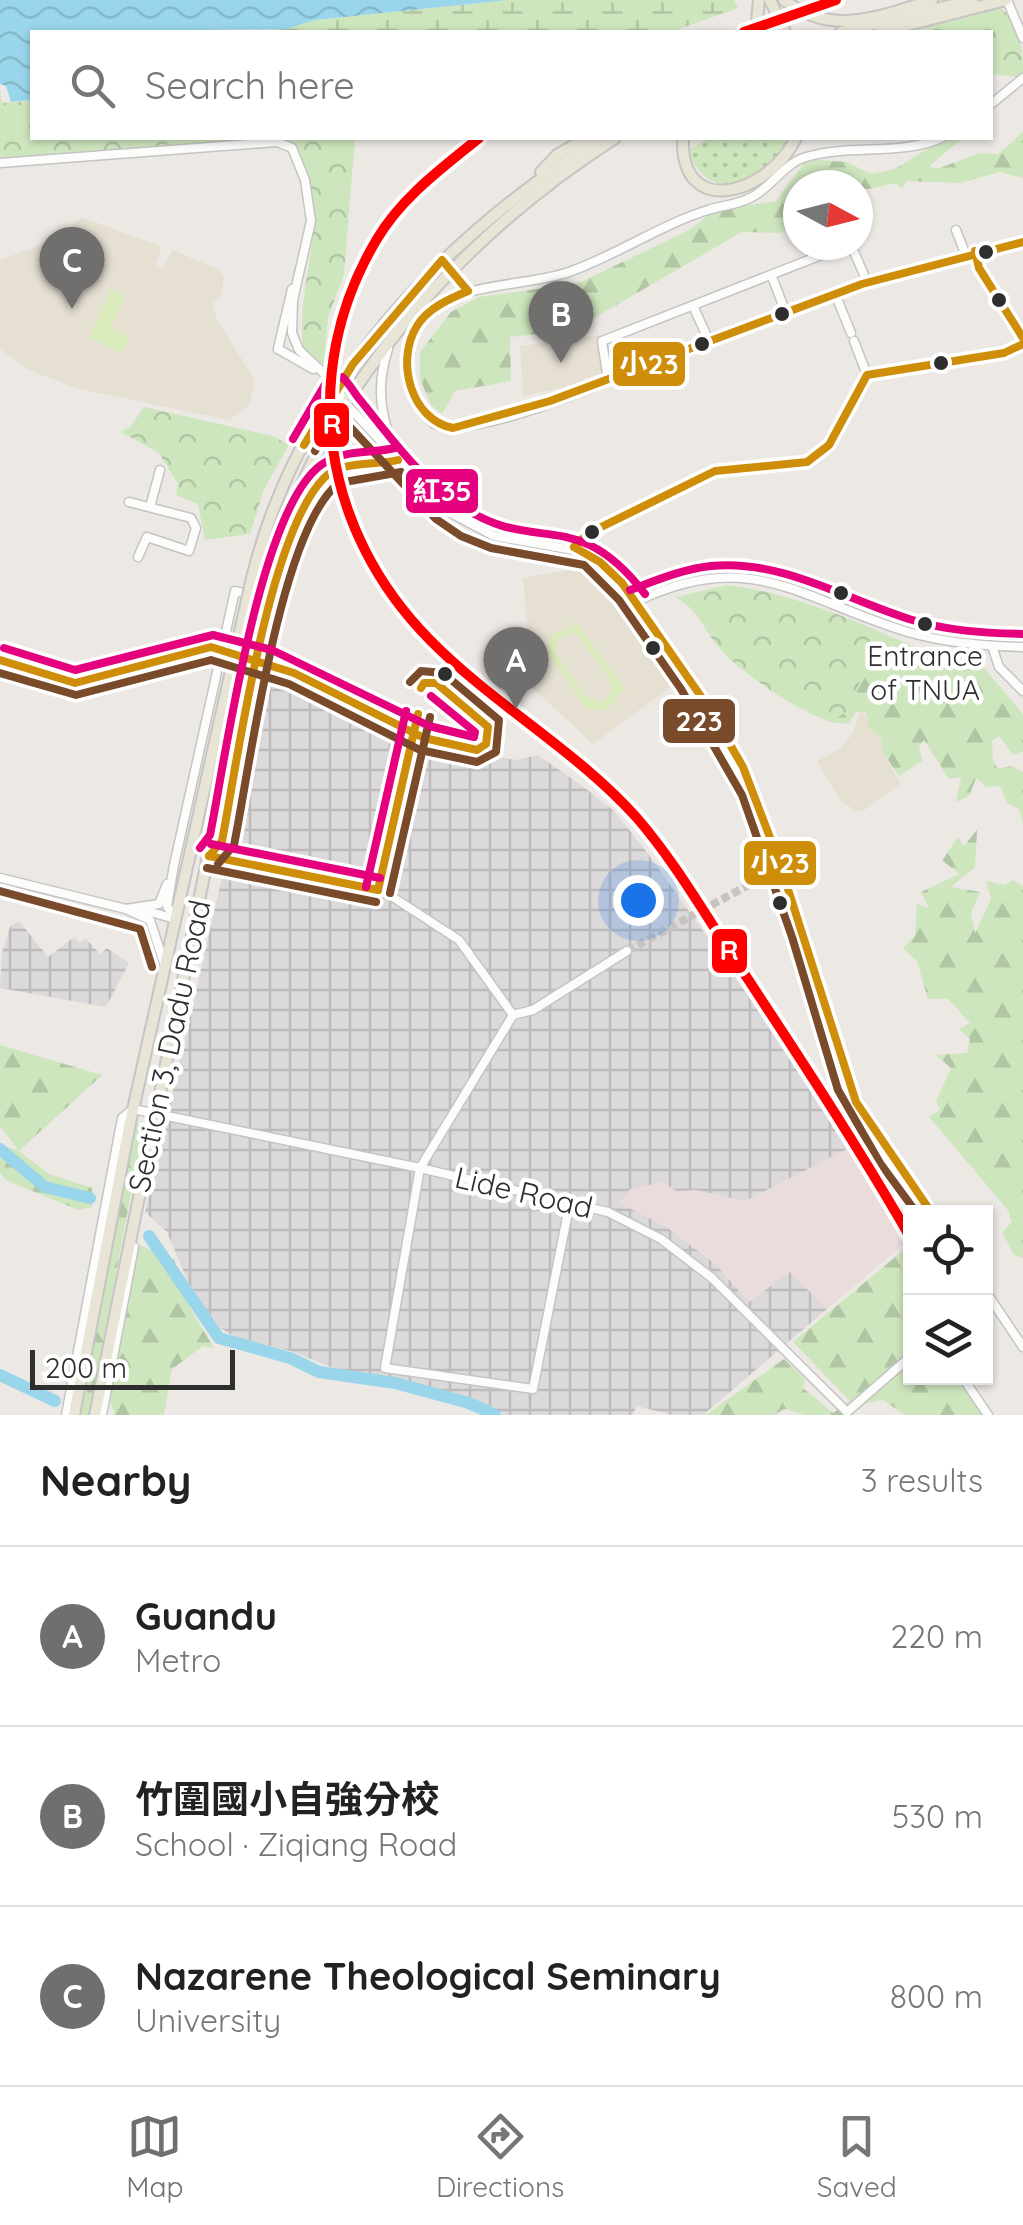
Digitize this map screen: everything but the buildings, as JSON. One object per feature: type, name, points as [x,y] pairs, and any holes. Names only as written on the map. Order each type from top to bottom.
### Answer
[{"type":"main road","points":[[756,30],[760,0]]},
{"type":"main road","points":[[770,0],[784,30]]},
{"type":"main road","points":[[784,0],[803,15],[839,23],[883,16],[932,0]]},
{"type":"main road","points":[[849,30],[974,0]]},
{"type":"main road","points":[[888,30],[1006,0]]},
{"type":"main road","points":[[530,184],[557,155],[583,140]]},
{"type":"main road","points":[[530,184],[599,140]]},
{"type":"main road","name":"Section 3, Dadu Road","points":[[98,1415],[136,1205],[226,768],[288,518],[363,376],[392,336],[452,270],[519,209],[564,170],[612,140]]},
{"type":"main road","points":[[683,140],[689,169],[701,183],[721,191],[742,190],[760,182],[776,168],[795,140]]},
{"type":"main road","name":"Section 3, Dadu Road","points":[[74,1415],[113,1190],[164,963],[252,578],[283,485],[353,364],[442,260],[530,184]]},
{"type":"street","points":[[1006,0],[1023,38]]},
{"type":"street","points":[[993,103],[1021,81]]},
{"type":"street","points":[[936,140],[922,145],[808,156],[752,198],[708,210],[635,246],[522,286],[468,291],[428,312],[412,335],[409,379],[434,424],[452,428],[477,424],[868,284],[970,252],[1023,242]]},
{"type":"street","points":[[0,163],[288,144],[301,166],[310,199],[311,221],[299,270],[292,333],[307,359]]},
{"type":"street","points":[[867,375],[1004,353],[1023,341],[956,230]]},
{"type":"street","points":[[442,260],[468,291]]},
{"type":"street","points":[[608,380],[602,341],[813,260]]},
{"type":"street","points":[[856,260],[868,284]]},
{"type":"street","points":[[278,349],[288,298],[299,270]]},
{"type":"street","points":[[772,277],[786,313]]},
{"type":"street","points":[[836,296],[867,375]]},
{"type":"street","points":[[694,308],[708,339]]},
{"type":"street","points":[[392,336],[381,372],[379,405],[398,460]]},
{"type":"street","points":[[278,349],[289,346],[327,375],[347,404],[445,510],[468,526],[494,536],[574,547],[607,566],[635,602],[724,735],[753,790],[782,869],[849,1085],[888,1152],[926,1205]]},
{"type":"street","points":[[278,349],[327,375]]},
{"type":"street","points":[[574,547],[587,534],[715,471],[807,462],[829,445],[867,375]]},
{"type":"street","name":"Section 3, Dadu Road","points":[[209,856],[222,840],[274,600],[301,508],[324,478],[358,464],[398,460]]},
{"type":"street","points":[[150,507],[160,470]]},
{"type":"street","points":[[129,502],[190,518],[195,538],[192,548],[184,551],[147,537],[138,556]]},
{"type":"street","points":[[635,602],[698,578],[751,577],[920,636],[1023,647]]},
{"type":"street","name":"Section 3, Dadu Road","points":[[174,865],[234,591],[274,600]]},
{"type":"street","points":[[992,646],[1000,667],[1023,691]]},
{"type":"street","points":[[0,660],[75,683],[211,647],[222,648],[261,656],[415,732],[378,890]]},
{"type":"street","points":[[209,856],[378,890],[459,940],[513,1015]]},
{"type":"street","points":[[126,909],[158,904],[174,865]]},
{"type":"street","points":[[174,865],[168,906],[176,919]]},
{"type":"street","points":[[765,876],[782,869]]},
{"type":"street","points":[[0,878],[126,909],[154,924],[164,963]]},
{"type":"street","points":[[137,908],[176,919]]},
{"type":"street","points":[[570,1202],[532,1390],[385,1368],[420,1168],[513,1015],[534,1010],[627,951]]},
{"type":"street","name":"Lide Road","points":[[133,1109],[420,1168],[608,1212],[669,1244],[712,1278],[847,1412],[903,1363]]},
{"type":"street","points":[[66,1415],[107,1222]]},
{"type":"street","points":[[988,1295],[1023,1347]]},
{"type":"street","points":[[968,1385],[988,1415]]},
{"type":"shaded area","points":[[82,217],[162,247],[155,265],[162,269],[173,250],[217,269],[224,277],[220,298],[212,303],[217,320],[255,380],[249,406],[229,420],[75,388],[29,370],[0,349],[0,260],[55,240]]},
{"type":"shaded area","points":[[599,335],[602,380],[523,396],[520,346]]},
{"type":"shaded area","points":[[590,566],[602,573],[675,684],[593,744],[532,687],[523,578]]},
{"type":"shaded area","points":[[270,669],[405,731],[424,745],[516,760],[538,755],[614,811],[832,1112],[903,1244],[703,1415],[672,1415],[637,1406],[632,1415],[505,1415],[472,1399],[384,1375],[346,1373],[291,1351],[237,1338],[220,1328],[206,1309],[189,1284],[167,1232],[145,1212]]},
{"type":"shaded area","points":[[860,710],[870,719],[867,727],[881,737],[882,751],[901,784],[863,811],[856,811],[841,801],[817,761],[840,749],[853,733]]},
{"type":"shaded area","points":[[19,921],[48,957],[74,937],[79,943],[86,939],[100,954],[107,948],[129,963],[106,1007],[0,988],[2,952],[10,927]]},
{"type":"shaded area","points":[[851,1147],[903,1244],[827,1309],[790,1272],[749,1302],[715,1264],[665,1226],[619,1203],[630,1189],[662,1182],[677,1191],[696,1190],[745,1201]]},
{"type":"green space","points":[[508,0],[734,0],[738,8],[677,30],[271,30],[315,20]]},
{"type":"green space","points":[[999,7],[1007,13],[1020,38],[1023,75],[993,74],[993,30],[907,29]]},
{"type":"green space","points":[[0,89],[2,103],[30,101],[30,140],[355,140],[344,274],[328,318],[324,365],[303,347],[313,214],[303,164],[287,141],[0,161]]},
{"type":"green space","points":[[1023,132],[1023,178],[1000,172],[960,183],[906,181],[902,189],[896,183],[873,188],[873,174],[895,169],[942,140],[961,140],[929,166],[937,169],[980,153],[998,154]]},
{"type":"green space","points":[[706,140],[787,140],[766,166],[738,183],[723,184],[710,179],[697,168],[688,150]]},
{"type":"green space","points":[[807,159],[847,162],[863,170],[799,170]]},
{"type":"green space","points":[[783,192],[783,231],[742,232],[587,322],[564,331],[510,337],[511,381],[455,391],[442,414],[431,405],[420,379],[420,352],[451,312],[479,297],[579,283],[689,230],[716,210],[776,201]]},
{"type":"green space","points":[[111,289],[125,296],[111,327],[129,336],[121,353],[89,337]]},
{"type":"green space","points":[[144,407],[273,436],[289,445],[264,489],[250,534],[205,540],[198,504],[176,495],[178,484],[159,453],[121,432],[130,427]]},
{"type":"green space","points":[[727,585],[800,601],[871,628],[917,648],[912,664],[873,641],[851,709],[830,722],[784,699],[738,666],[715,643],[694,612],[675,597]]},
{"type":"green space","points":[[575,620],[627,692],[620,692],[608,708],[587,709],[548,653],[551,634],[571,627]],"holes":[[[575,633],[610,679],[611,694],[603,703],[586,697],[556,653],[558,638]]]},
{"type":"green space","points":[[873,641],[911,663],[917,648],[943,651],[968,665],[977,660],[1019,709],[1023,715],[1023,751],[1013,755],[999,736],[992,741],[993,761],[998,769],[1012,766],[1023,772],[1023,824],[1020,810],[1007,803],[1000,786],[986,787],[976,778],[969,796],[956,802],[961,777],[949,779],[924,740],[919,746],[922,761],[899,776],[882,751],[881,737],[867,727],[869,719],[865,712],[856,712],[848,724],[830,722],[851,708]]},
{"type":"green space","points":[[977,830],[975,867],[951,887],[980,892],[971,913],[975,933],[991,899],[986,881],[1005,885],[1013,880],[1023,886],[1023,1258],[1014,1255],[1002,1232],[1012,1222],[1008,1210],[929,1117],[940,1110],[936,1101],[951,1068],[936,1055],[967,1053],[970,1039],[959,1029],[970,1023],[948,999],[928,999],[917,961],[903,948],[915,936],[917,904],[929,908],[921,892],[959,874],[942,860],[958,837],[964,846]]},
{"type":"green space","points":[[0,1045],[102,1075],[19,1151],[49,1174],[92,1188],[92,1207],[78,1210],[6,1180],[0,1173],[0,1145],[18,1150],[0,1126]]},
{"type":"green space","points":[[136,1123],[144,1126],[89,1415],[79,1415]]},
{"type":"green space","points":[[139,1245],[174,1259],[191,1310],[214,1348],[203,1346],[172,1369],[164,1415],[115,1415],[110,1401]]},
{"type":"green space","points":[[903,1250],[903,1385],[962,1385],[982,1415],[905,1415],[883,1400],[866,1403],[852,1415],[805,1415],[784,1409],[774,1415],[706,1415],[784,1359],[805,1379],[803,1388],[833,1413],[850,1401],[793,1342]]},
{"type":"water","points":[[0,0],[508,0],[315,20],[287,29],[30,30],[30,100],[11,102],[6,86],[0,84]]},
{"type":"waterway","points":[[0,1149],[45,1187],[90,1198]]},
{"type":"waterway","points":[[149,1236],[219,1338],[290,1358],[319,1372],[395,1383],[469,1403],[495,1415]]},
{"type":"waterway","points":[[0,1375],[55,1401]]},
{"type":"tunnel","points":[[627,951],[765,876]]},
{"type":"transit line","name":"R","points":[[750,30],[836,0]]},
{"type":"transit line","name":"R","points":[[477,140],[398,210],[377,239],[352,290],[336,342],[330,396],[333,448],[345,500],[365,550],[393,597],[430,640],[613,793],[651,835],[803,1064],[903,1225]]},
{"type":"transit line","name":"小23","points":[[468,291],[427,314],[417,326],[407,356],[417,401],[438,423],[453,428],[550,401],[862,284],[1023,242]]},
{"type":"transit line","name":"小23","points":[[975,251],[979,268],[1023,338]]},
{"type":"transit line","name":"小23","points":[[304,445],[353,364],[442,260],[468,291]]},
{"type":"transit line","name":"小23","points":[[574,547],[587,534],[715,471],[807,462],[829,445],[867,375],[1004,353],[1023,344]]},
{"type":"transit line","name":"紅35","points":[[293,439],[327,381],[342,377],[408,458],[463,507],[513,529],[556,535],[598,549],[645,594]]},
{"type":"transit line","name":"223","points":[[315,451],[337,413],[436,519],[461,536],[491,548],[584,565],[619,600],[681,689],[742,795],[792,937],[838,1090],[880,1163],[911,1205]]},
{"type":"transit line","name":"紅35","points":[[200,848],[210,835],[248,637],[263,581],[299,491],[329,460],[395,448]]},
{"type":"transit line","name":"小23","points":[[209,856],[222,841],[271,596],[304,507],[331,472],[398,460]]},
{"type":"transit line","name":"223","points":[[218,864],[234,845],[270,652],[300,548],[318,508],[339,483],[401,472]]},
{"type":"transit line","name":"小23","points":[[574,547],[600,562],[622,583],[709,708],[743,767],[779,861],[856,1102],[926,1205]]},
{"type":"transit line","name":"紅35","points":[[630,590],[690,570],[737,565],[788,574],[923,623],[966,631],[1023,634]]},
{"type":"transit line","name":"紅35","points":[[4,648],[75,670],[213,635],[272,650],[429,726],[474,737],[475,732],[431,696]]},
{"type":"transit line","name":"小23","points":[[0,660],[75,683],[211,647],[294,673],[424,738],[477,750],[486,744],[488,727],[436,683],[424,683],[421,688]]},
{"type":"transit line","name":"223","points":[[0,673],[76,695],[211,660],[289,684],[420,750],[477,762],[496,752],[499,720],[443,673],[421,671],[410,682]]},
{"type":"transit line","name":"紅35","points":[[366,887],[406,711]]},
{"type":"transit line","name":"小23","points":[[378,890],[418,714]]},
{"type":"transit line","name":"223","points":[[390,893],[430,717]]},
{"type":"transit line","name":"紅35","points":[[211,844],[380,878]]},
{"type":"transit line","name":"小23","points":[[209,856],[378,890]]},
{"type":"transit line","name":"223","points":[[207,868],[376,902]]},
{"type":"transit line","name":"223","points":[[0,891],[140,929],[152,967]]},
{"type":"place","name":"Nazarene Theological Seminary","points":[[72,309]]},
{"type":"place","name":"竹圍國小自強分校","points":[[561,363]]},
{"type":"place","name":"Entrance of TNUA","points":[[925,624]]},
{"type":"place","name":"Guandu","points":[[516,709]]}]
